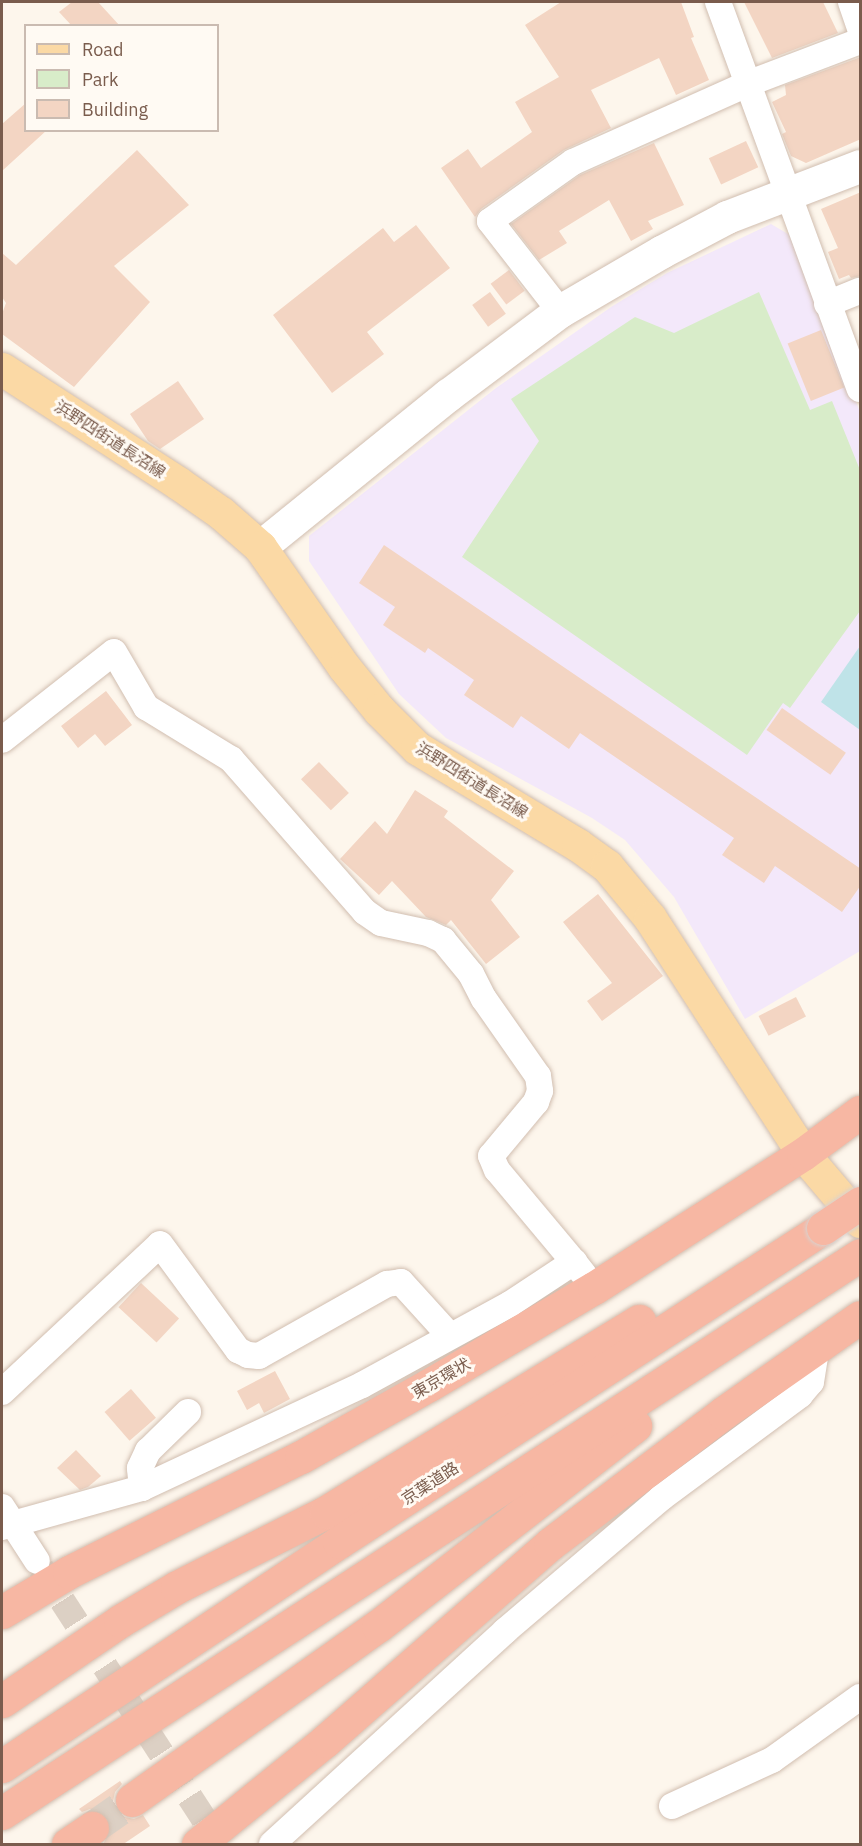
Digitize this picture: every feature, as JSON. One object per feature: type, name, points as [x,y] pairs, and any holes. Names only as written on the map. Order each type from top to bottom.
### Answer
[{"type":"highway","name":"東京環状","points":[[2,1612],[69,1572],[301,1457],[594,1288],[803,1154],[861,1112]]},
{"type":"highway","name":"京葉道路","points":[[2,1766],[861,1203]]},
{"type":"highway","points":[[2,1813],[854,1259]]},
{"type":"highway","points":[[2,1701],[158,1598],[326,1512],[708,1279],[767,1263]]},
{"type":"highway","points":[[198,1845],[325,1741],[550,1544],[723,1413],[861,1317]]},
{"type":"highway","points":[[132,1800],[378,1626],[579,1468],[694,1382],[739,1334]]},
{"type":"highway","points":[[230,1845],[292,1789],[325,1741]]},
{"type":"main road","name":"浜野四街道長沼線","points":[[2,369],[187,489],[221,513],[260,547],[344,667],[380,710],[417,748],[578,845],[607,866],[650,918],[803,1154],[861,1221]]},
{"type":"street","points":[[718,2],[827,304],[861,389]]},
{"type":"street","points":[[851,2],[861,28]]},
{"type":"street","points":[[560,311],[490,221],[573,162],[747,84],[861,41]]},
{"type":"street","points":[[260,547],[447,395],[560,311],[670,247],[728,218],[861,166]]},
{"type":"street","points":[[827,304],[861,291]]},
{"type":"street","points":[[2,740],[114,652],[146,707],[231,759],[365,912],[381,923],[428,933],[443,940],[471,974],[484,999],[538,1076],[540,1092],[536,1102],[491,1156],[496,1170],[594,1288]]},
{"type":"street","points":[[2,1392],[160,1244],[238,1350],[248,1355],[259,1356],[387,1284],[401,1282],[450,1336]]},
{"type":"street","points":[[37,1561],[5,1519],[142,1488],[362,1385],[510,1304],[574,1262]]},
{"type":"street","points":[[272,1845],[505,1631],[661,1498],[800,1395],[811,1382],[816,1349]]},
{"type":"street","points":[[142,1488],[140,1468],[148,1451],[188,1412]]},
{"type":"street","points":[[672,1806],[772,1760],[861,1697]]},
{"type":"shaded area","points":[[771,224],[793,237],[860,412],[860,951],[745,1019],[674,897],[625,840],[592,818],[446,738],[399,694],[309,561],[309,536],[496,388],[611,307],[667,273]]},
{"type":"green space","points":[[759,292],[810,410],[832,401],[860,470],[860,611],[790,708],[783,703],[747,755],[462,557],[539,441],[511,399],[635,317],[674,333]]},
{"type":"water","points":[[860,646],[860,730],[821,702]]},
{"type":"building","points":[[72,2],[98,2],[118,24],[70,24],[59,12]]},
{"type":"building","points":[[561,2],[681,2],[694,37],[691,38],[709,80],[676,95],[659,58],[591,90],[611,128],[564,150],[481,209],[475,217],[441,168],[468,149],[481,168],[532,132],[515,102],[559,77],[525,25]]},
{"type":"building","points":[[744,2],[823,2],[838,33],[772,58]]},
{"type":"building","points":[[861,57],[861,139],[806,163],[791,156],[782,134],[786,132],[772,102],[786,95],[785,85]]},
{"type":"building","points":[[24,105],[24,132],[45,132],[2,171],[2,124]]},
{"type":"building","points":[[746,141],[758,167],[721,185],[709,158]]},
{"type":"building","points":[[654,143],[684,205],[648,221],[653,229],[631,241],[609,200],[559,231],[567,243],[539,260],[511,224],[580,175]]},
{"type":"building","points":[[137,150],[189,205],[114,266],[150,302],[74,387],[2,334],[2,314],[6,303],[2,297],[2,253],[16,265]]},
{"type":"building","points":[[861,192],[861,276],[851,278],[849,275],[839,279],[828,252],[838,248],[821,209]]},
{"type":"building","points":[[416,225],[450,268],[367,332],[384,354],[332,393],[273,315],[383,228],[394,242]]},
{"type":"building","points":[[509,270],[525,291],[506,305],[491,284]]},
{"type":"building","points":[[490,292],[506,314],[488,327],[472,305]]},
{"type":"building","points":[[821,330],[844,387],[811,401],[788,343]]},
{"type":"building","points":[[178,381],[204,419],[160,449],[148,441],[130,414]]},
{"type":"building","points":[[384,545],[861,869],[861,885],[842,912],[775,866],[764,883],[722,855],[734,838],[580,733],[569,749],[521,716],[513,728],[464,695],[474,680],[428,648],[425,653],[383,625],[395,607],[359,583]]},
{"type":"building","points":[[106,691],[132,725],[105,746],[95,734],[78,748],[61,726]]},
{"type":"building","points":[[782,708],[846,753],[830,775],[767,730]]},
{"type":"building","points":[[319,762],[349,793],[331,810],[301,779]]},
{"type":"building","points":[[415,790],[448,811],[444,817],[514,871],[491,900],[520,937],[486,964],[451,920],[446,925],[426,917],[392,881],[379,895],[340,859],[375,821],[387,834]]},
{"type":"building","points":[[598,894],[663,976],[602,1021],[587,1001],[612,983],[563,922]]},
{"type":"building","points":[[796,997],[806,1017],[769,1036],[759,1016]]},
{"type":"building","points":[[141,1283],[179,1318],[157,1343],[118,1307]]},
{"type":"building","points":[[275,1371],[290,1399],[264,1413],[259,1403],[247,1410],[237,1391]]},
{"type":"building","points":[[131,1389],[156,1418],[130,1441],[105,1412]]},
{"type":"building","points":[[76,1450],[101,1476],[88,1487],[80,1490],[57,1468]]},
{"type":"building","points":[[120,1781],[122,1784],[115,1792],[113,1801],[116,1810],[125,1817],[134,1819],[143,1815],[150,1826],[122,1845],[103,1845],[111,1827],[107,1817],[100,1811],[90,1809],[82,1812],[79,1809]]},
{"type":"tunnel","points":[[41,1568],[220,1844]]},
{"type":"tunnel","points":[[92,1828],[132,1800]]}]
